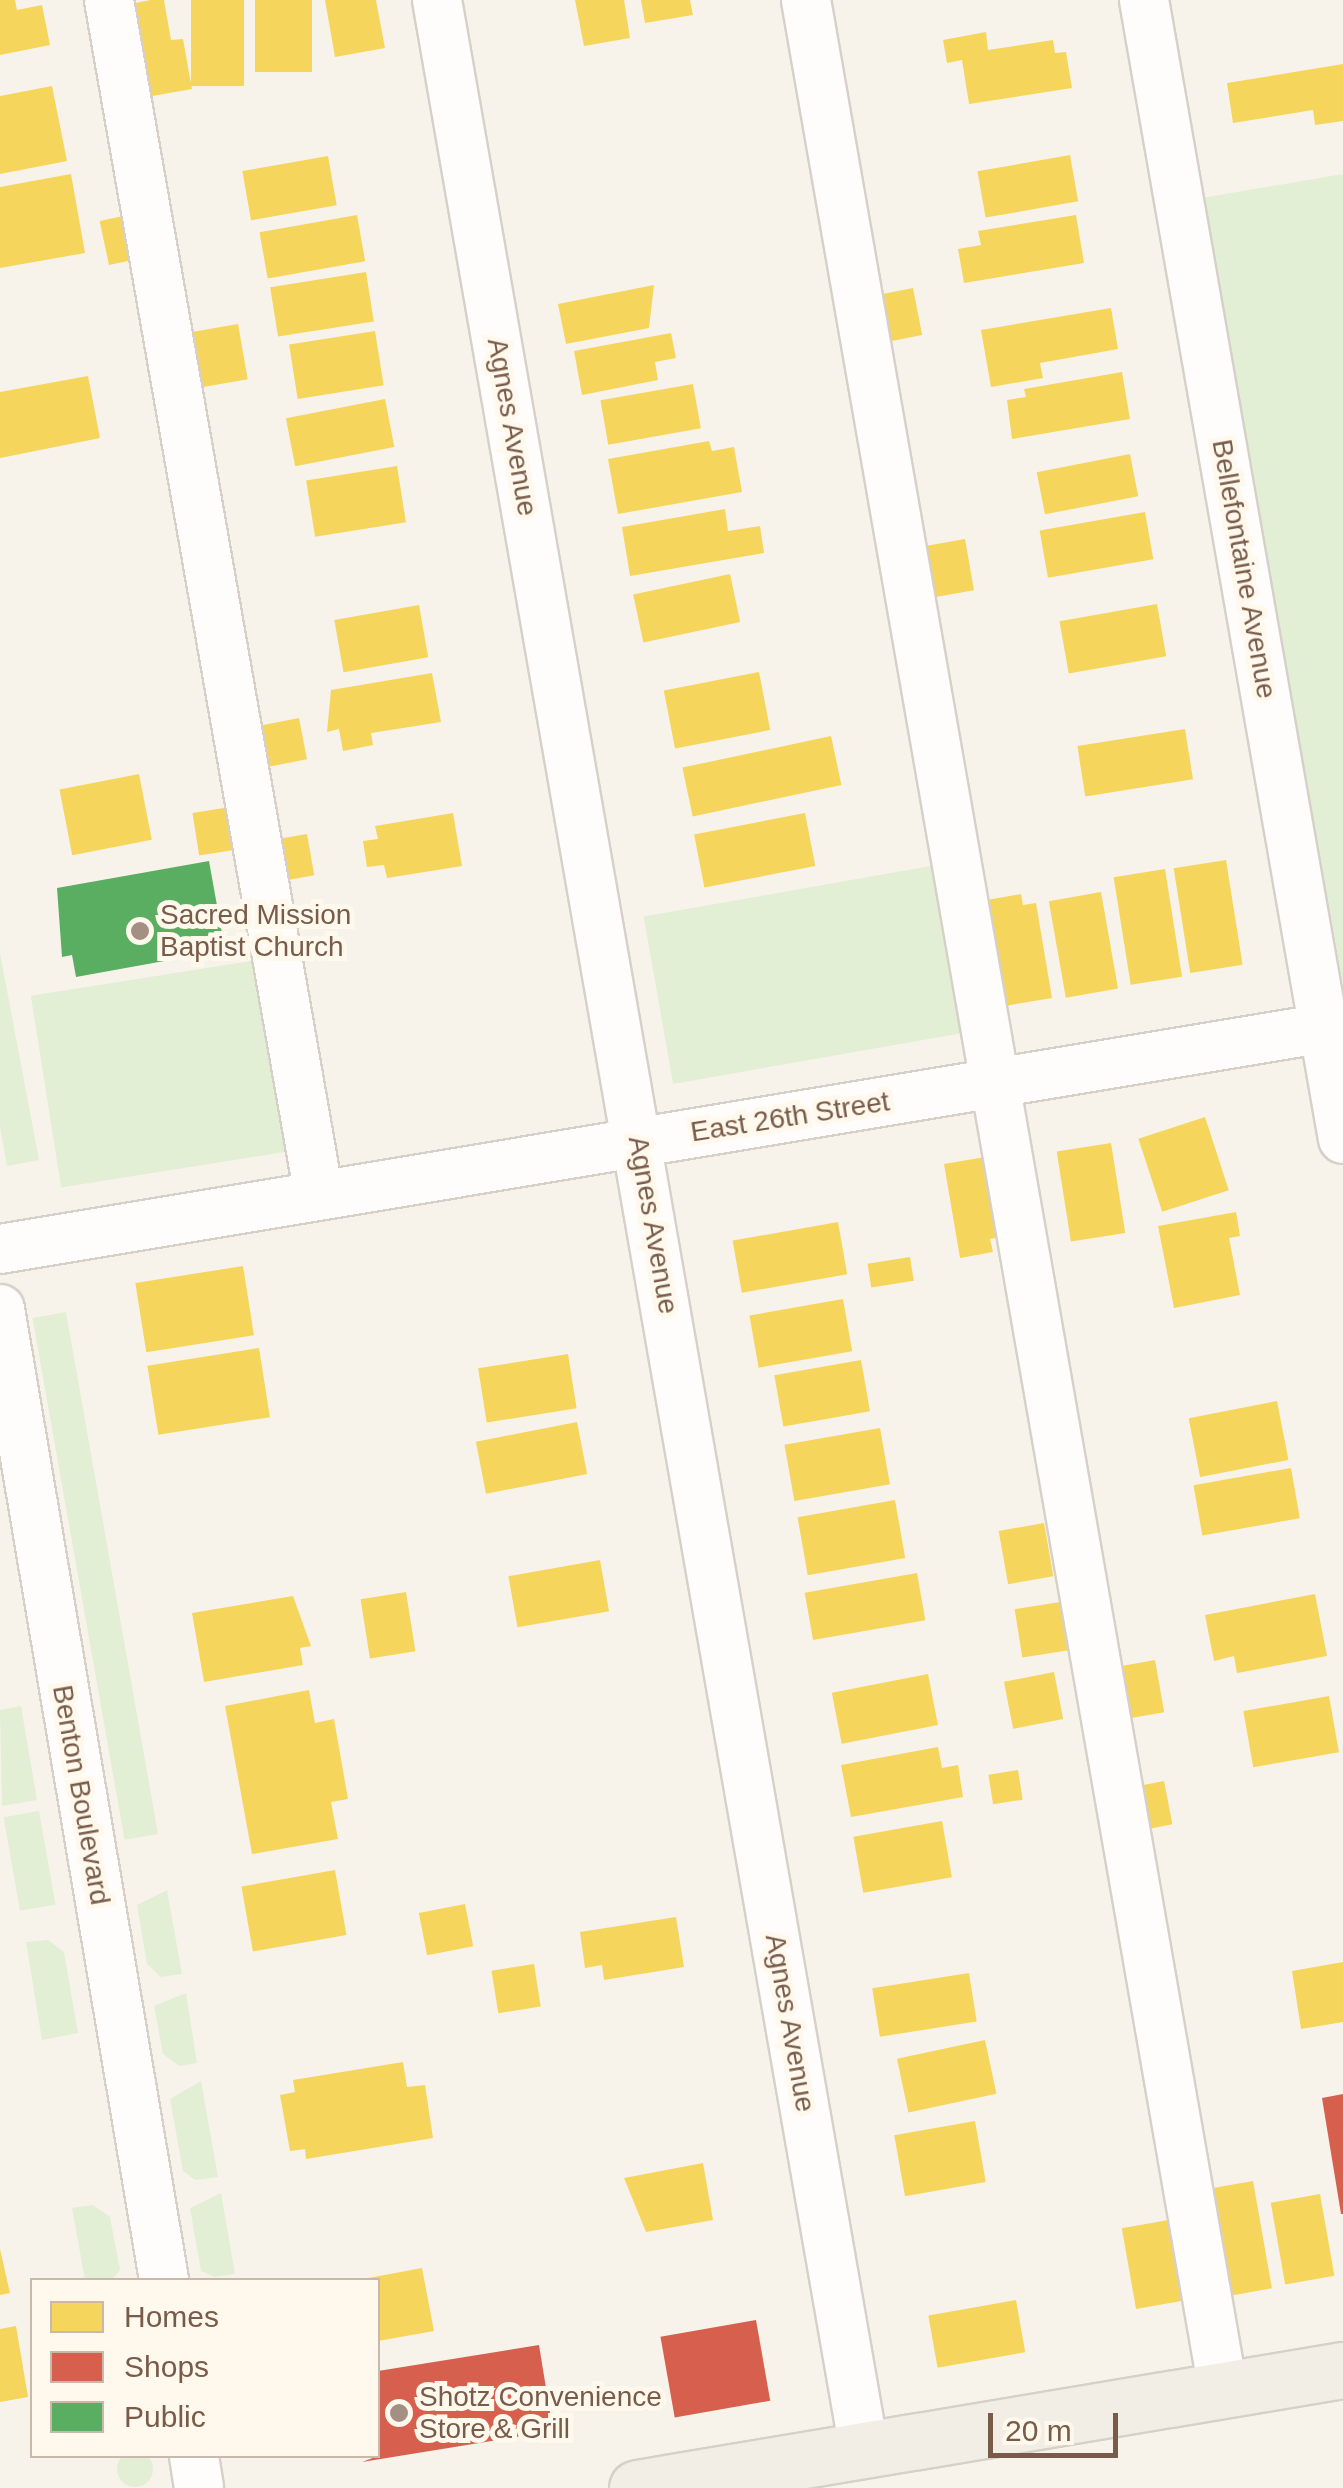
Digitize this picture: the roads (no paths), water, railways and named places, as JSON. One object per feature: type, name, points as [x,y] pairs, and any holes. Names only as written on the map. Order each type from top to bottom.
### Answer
[{"type":"main road","points":[[637,2488],[1343,2370]]},
{"type":"street","points":[[109,0],[318,1196]]},
{"type":"street","name":"Agnes Avenue","points":[[437,0],[864,2450]]},
{"type":"street","points":[[806,0],[1223,2390]]},
{"type":"street","name":"Bellefontaine Avenue","points":[[1144,0],[1334,1027],[1343,1138]]},
{"type":"street","name":"East 26th Street","points":[[0,1249],[1334,1027]]},
{"type":"street","name":"Benton Boulevard","points":[[0,1308],[164,2278]]},
{"type":"street","points":[[194,2458],[199,2488]]},
{"type":"place","name":"Sacred Mission Baptist Church","points":[[140,931]]},
{"type":"place","name":"Shotz Convenience Store & Grill","points":[[399,2413]]}]
